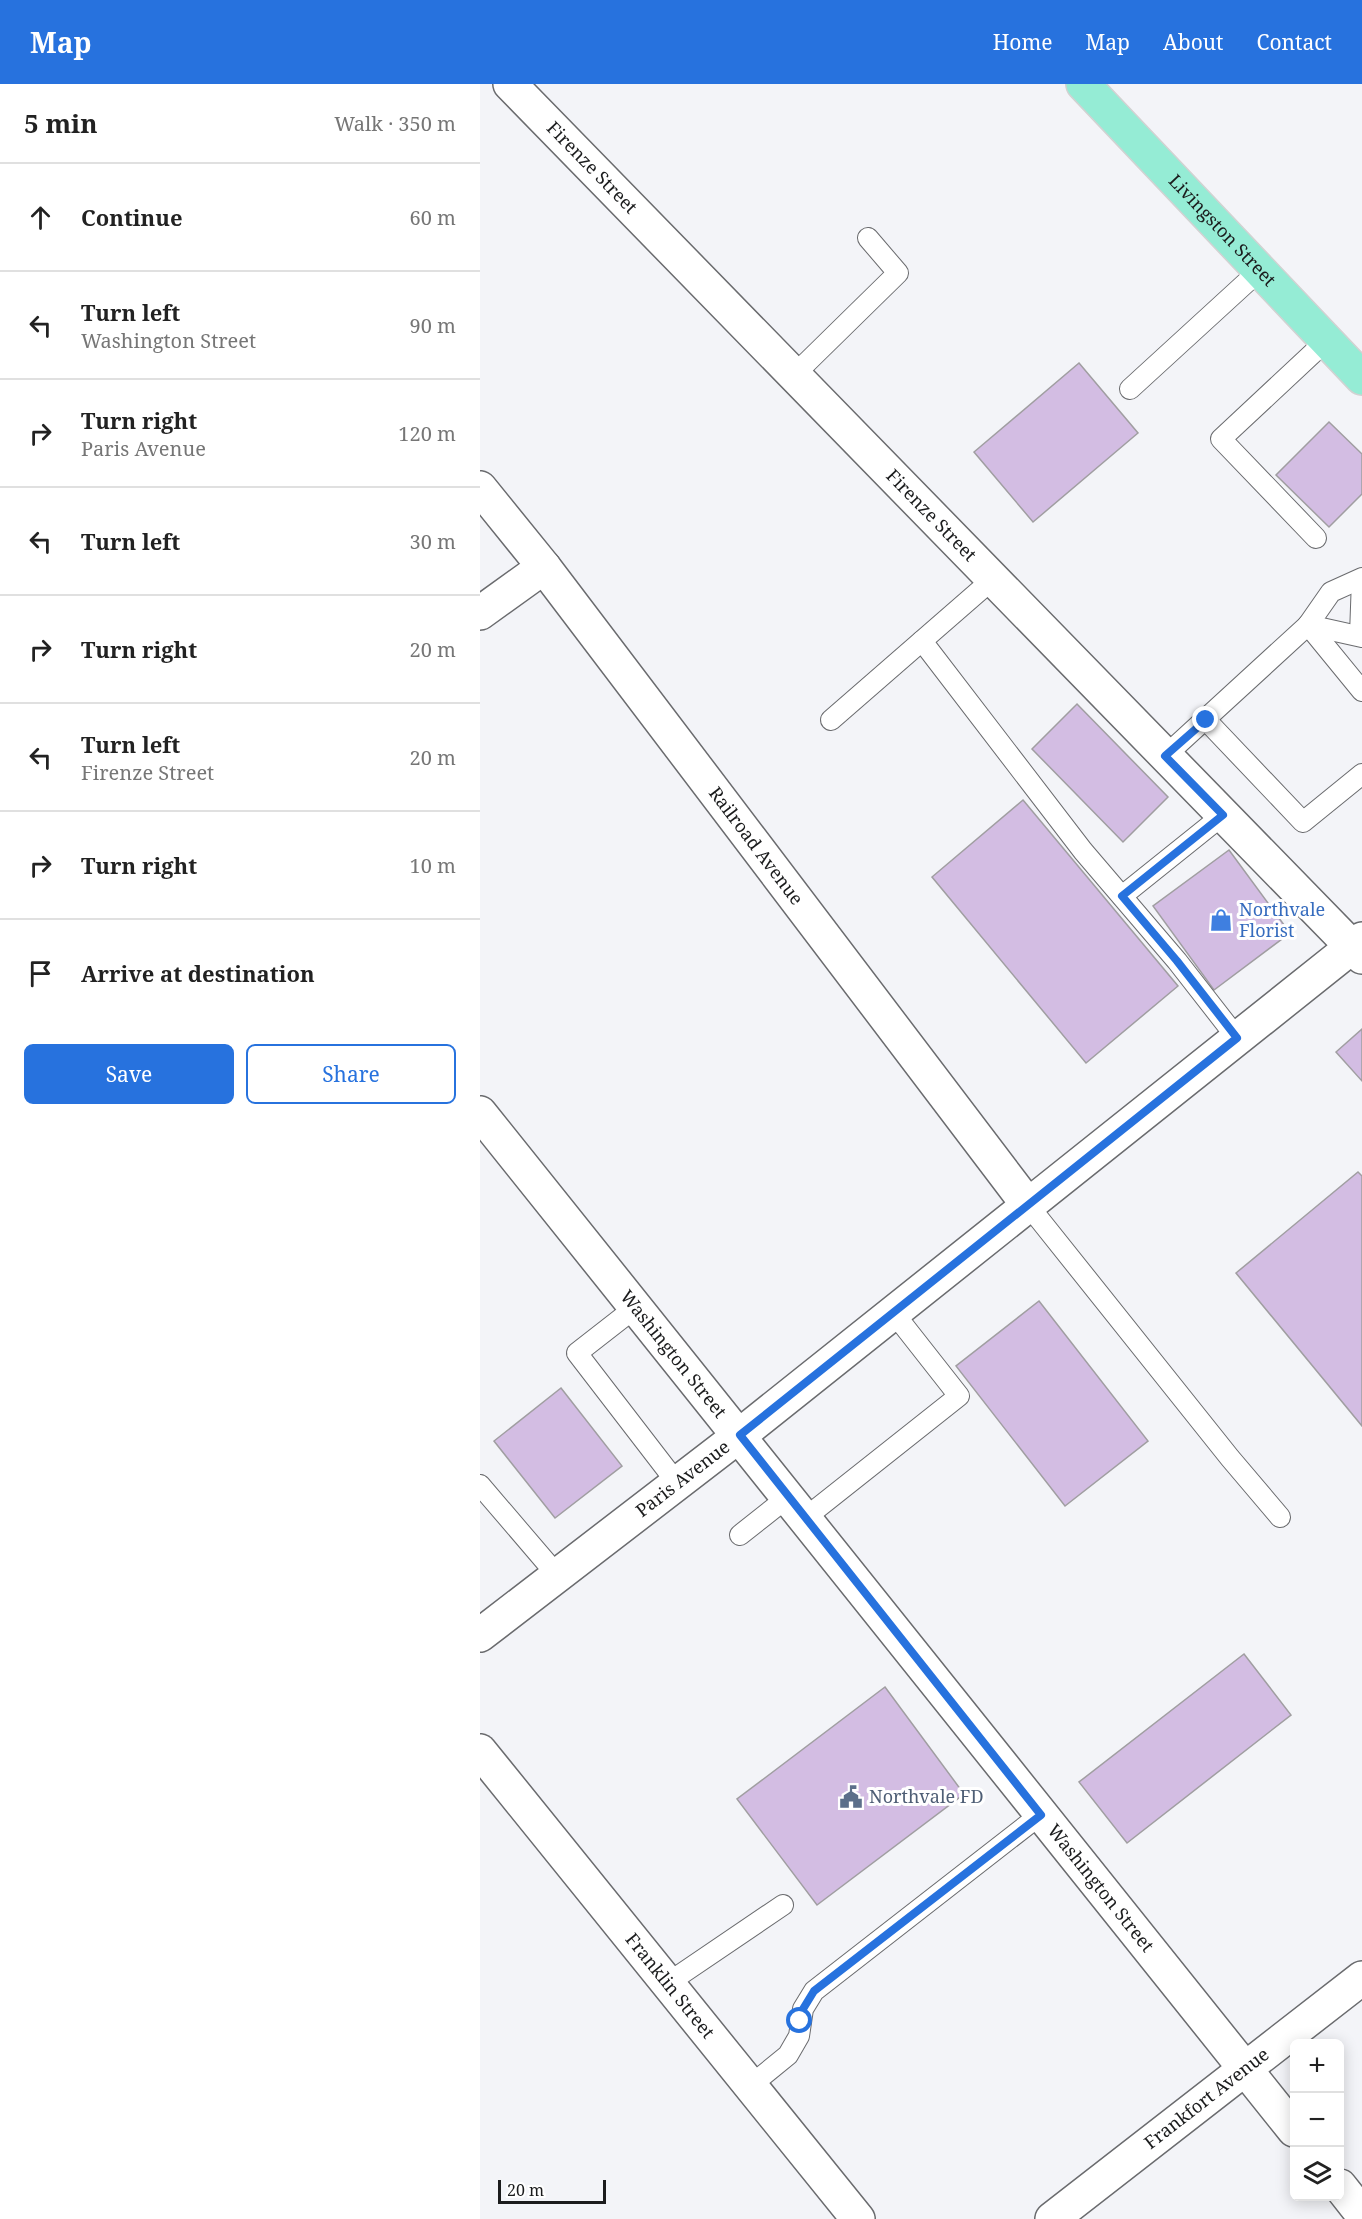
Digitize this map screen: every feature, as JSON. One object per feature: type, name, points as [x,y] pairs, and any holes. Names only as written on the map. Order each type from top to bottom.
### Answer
[{"type":"main road","name":"Livingston Street","points":[[1083,84],[1362,378]]},
{"type":"street","name":"Firenze Street","points":[[510,84],[1165,756],[1359,948]]},
{"type":"street","name":"Railroad Avenue","points":[[480,488],[544,567],[1028,1205]]},
{"type":"street","points":[[480,613],[544,567]]},
{"type":"street","name":"Paris Avenue","points":[[480,1635],[740,1435],[1237,1038],[1359,948]]},
{"type":"street","name":"Washington Street","points":[[480,1113],[1290,2125]]},
{"type":"street","name":"Franklin Street","points":[[480,1751],[858,2219]]},
{"type":"street","name":"Frankfort Avenue","points":[[1052,2219],[1362,1978]]},
{"type":"street","points":[[1344,2191],[1362,2214]]},
{"type":"lane","points":[[794,375],[898,273],[868,238]]},
{"type":"lane","points":[[1130,389],[1260,270]]},
{"type":"lane","points":[[1316,538],[1221,439],[1327,340]]},
{"type":"lane","points":[[1165,756],[1308,625],[1331,592],[1362,578],[1361,636],[1308,625]]},
{"type":"lane","points":[[831,720],[993,579]]},
{"type":"lane","points":[[1308,625],[1362,691]]},
{"type":"lane","points":[[921,641],[1083,851],[1177,961],[1237,1038]]},
{"type":"lane","points":[[1206,720],[1303,822],[1362,774]]},
{"type":"lane","points":[[1122,896],[1223,815]]},
{"type":"lane","points":[[1028,1205],[1230,1458],[1280,1517]]},
{"type":"lane","points":[[636,1307],[577,1353],[677,1483]]},
{"type":"lane","points":[[740,1534],[796,1507],[959,1396],[893,1312]]},
{"type":"lane","points":[[480,1485],[557,1575]]},
{"type":"lane","points":[[750,2086],[788,2055],[799,2036],[803,2009],[814,1991],[1041,1815]]},
{"type":"lane","points":[[668,1983],[783,1905]]},
{"type":"building","points":[[1079,363],[1138,433],[1033,522],[974,452]]},
{"type":"building","points":[[1329,422],[1362,454],[1362,494],[1329,527],[1276,475]]},
{"type":"building","points":[[1077,704],[1168,797],[1123,842],[1032,749]]},
{"type":"building","points":[[1023,800],[1178,986],[1086,1063],[932,877]]},
{"type":"building","name":"Northvale Florist","points":[[1229,850],[1290,933],[1214,990],[1153,906]]},
{"type":"building","points":[[1362,1029],[1362,1081],[1336,1052]]},
{"type":"building","points":[[1358,1172],[1362,1176],[1362,1426],[1236,1273]]},
{"type":"building","points":[[1039,1301],[1148,1441],[1065,1506],[956,1366]]},
{"type":"building","points":[[561,1388],[622,1466],[555,1518],[494,1441]]},
{"type":"building","points":[[1244,1654],[1291,1715],[1127,1843],[1079,1782]]},
{"type":"building","name":"Northvale FD","points":[[885,1687],[964,1794],[817,1905],[737,1799]]},
{"type":"place","name":"Northvale Florist","points":[[1221,920]]},
{"type":"place","name":"Northvale FD","points":[[851,1797]]},
{"type":"route","points":[[800,2021],[803,2009],[814,1991],[1041,1815],[740,1435],[1237,1038],[1177,961],[1122,896],[1223,815],[1165,756],[1206,720]]}]
